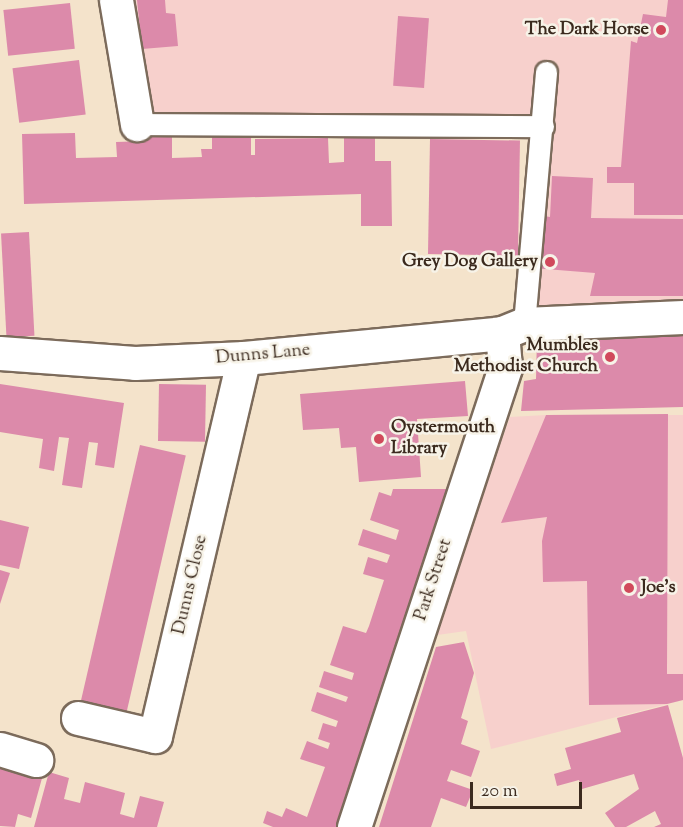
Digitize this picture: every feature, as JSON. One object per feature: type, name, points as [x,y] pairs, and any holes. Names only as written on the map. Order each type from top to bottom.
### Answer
[{"type":"street","points":[[116,0],[136,124]]},
{"type":"street","name":"Dunns Lane","points":[[0,352],[135,363],[244,358],[513,328],[683,317]]},
{"type":"street","name":"Park Street","points":[[354,827],[505,367],[513,328]]},
{"type":"street","name":"Dunns Close","points":[[78,718],[155,736],[244,358]]},
{"type":"street","points":[[0,749],[36,760]]},
{"type":"lane","points":[[513,328],[543,126],[546,72]]},
{"type":"lane","points":[[136,124],[543,126]]},
{"type":"shaded area","points":[[127,0],[683,0],[683,310],[519,307],[531,122],[146,112]]},
{"type":"shaded area","points":[[683,415],[683,700],[491,749],[466,631],[430,636],[510,417]]},
{"type":"building","points":[[137,0],[165,0],[166,13],[175,14],[178,46],[142,49]]},
{"type":"building","points":[[668,0],[683,0],[683,215],[634,215],[634,183],[607,183],[607,167],[621,167],[631,41],[637,43],[643,14],[666,17]]},
{"type":"building","points":[[70,3],[75,49],[8,56],[3,10]]},
{"type":"building","points":[[398,16],[429,18],[424,88],[393,86]]},
{"type":"building","points":[[79,60],[86,115],[19,123],[12,68]]},
{"type":"building","points":[[75,133],[76,158],[117,157],[116,142],[146,141],[146,134],[172,134],[172,158],[202,157],[201,149],[212,149],[212,135],[251,134],[251,155],[255,155],[255,139],[328,138],[329,163],[344,162],[344,138],[375,137],[375,161],[391,161],[392,226],[361,226],[361,194],[24,204],[22,134]]},
{"type":"building","points":[[430,139],[520,141],[518,256],[428,254]]},
{"type":"building","points":[[552,176],[593,178],[591,218],[683,219],[683,296],[590,296],[595,273],[533,268],[538,215],[550,217]]},
{"type":"building","points":[[29,232],[34,336],[6,337],[1,233]]},
{"type":"building","name":"Mumbles Methodist Church","points":[[683,334],[683,407],[521,411],[524,381],[536,379],[537,336]]},
{"type":"building","name":"Oystermouth Library","points":[[465,381],[468,416],[417,419],[421,477],[359,482],[356,447],[341,448],[339,428],[303,430],[300,394]]},
{"type":"building","points":[[0,384],[124,403],[114,468],[95,465],[98,443],[89,442],[82,488],[62,485],[69,438],[59,437],[54,471],[39,468],[43,439],[0,432]]},
{"type":"building","points":[[159,384],[206,385],[205,442],[158,441]]},
{"type":"building","points":[[668,414],[667,674],[683,674],[683,700],[667,704],[589,705],[587,581],[543,582],[542,541],[547,517],[501,523],[546,415]]},
{"type":"building","points":[[140,445],[186,456],[125,718],[79,707]]},
{"type":"building","points":[[393,489],[456,489],[346,827],[273,827],[263,823],[267,811],[282,817],[286,808],[307,817],[325,767],[300,759],[307,741],[328,749],[330,743],[318,739],[323,723],[336,727],[338,721],[311,711],[317,692],[346,702],[348,697],[319,687],[324,671],[352,680],[354,673],[330,665],[343,626],[366,633],[369,626],[384,580],[363,574],[368,557],[387,563],[390,555],[358,545],[363,529],[396,540],[399,530],[370,520],[379,492],[391,496]]},
{"type":"building","points":[[0,520],[29,527],[19,569],[0,565]]},
{"type":"building","points":[[0,570],[10,573],[0,604]]},
{"type":"building","points":[[464,642],[474,673],[461,718],[468,721],[461,744],[480,751],[471,777],[451,770],[447,781],[473,790],[466,807],[441,798],[431,827],[379,827],[436,647]]},
{"type":"building","points":[[668,705],[683,758],[683,827],[654,827],[661,824],[655,811],[626,827],[615,827],[605,813],[639,789],[634,774],[582,789],[579,780],[557,786],[554,774],[571,769],[565,748],[621,732],[617,718]]},
{"type":"building","points":[[0,759],[44,771],[31,818],[18,814],[15,827],[0,826]]},
{"type":"building","points":[[49,772],[69,778],[64,799],[80,803],[85,782],[125,793],[120,814],[134,818],[140,796],[164,802],[157,827],[34,827]]},
{"type":"place","name":"The Dark Horse","points":[[661,30]]},
{"type":"place","name":"Grey Dog Gallery","points":[[550,262]]},
{"type":"place","name":"Mumbles Methodist Church","points":[[610,357]]},
{"type":"place","name":"Oystermouth Library","points":[[379,439]]},
{"type":"place","name":"Joe's","points":[[629,588]]}]
